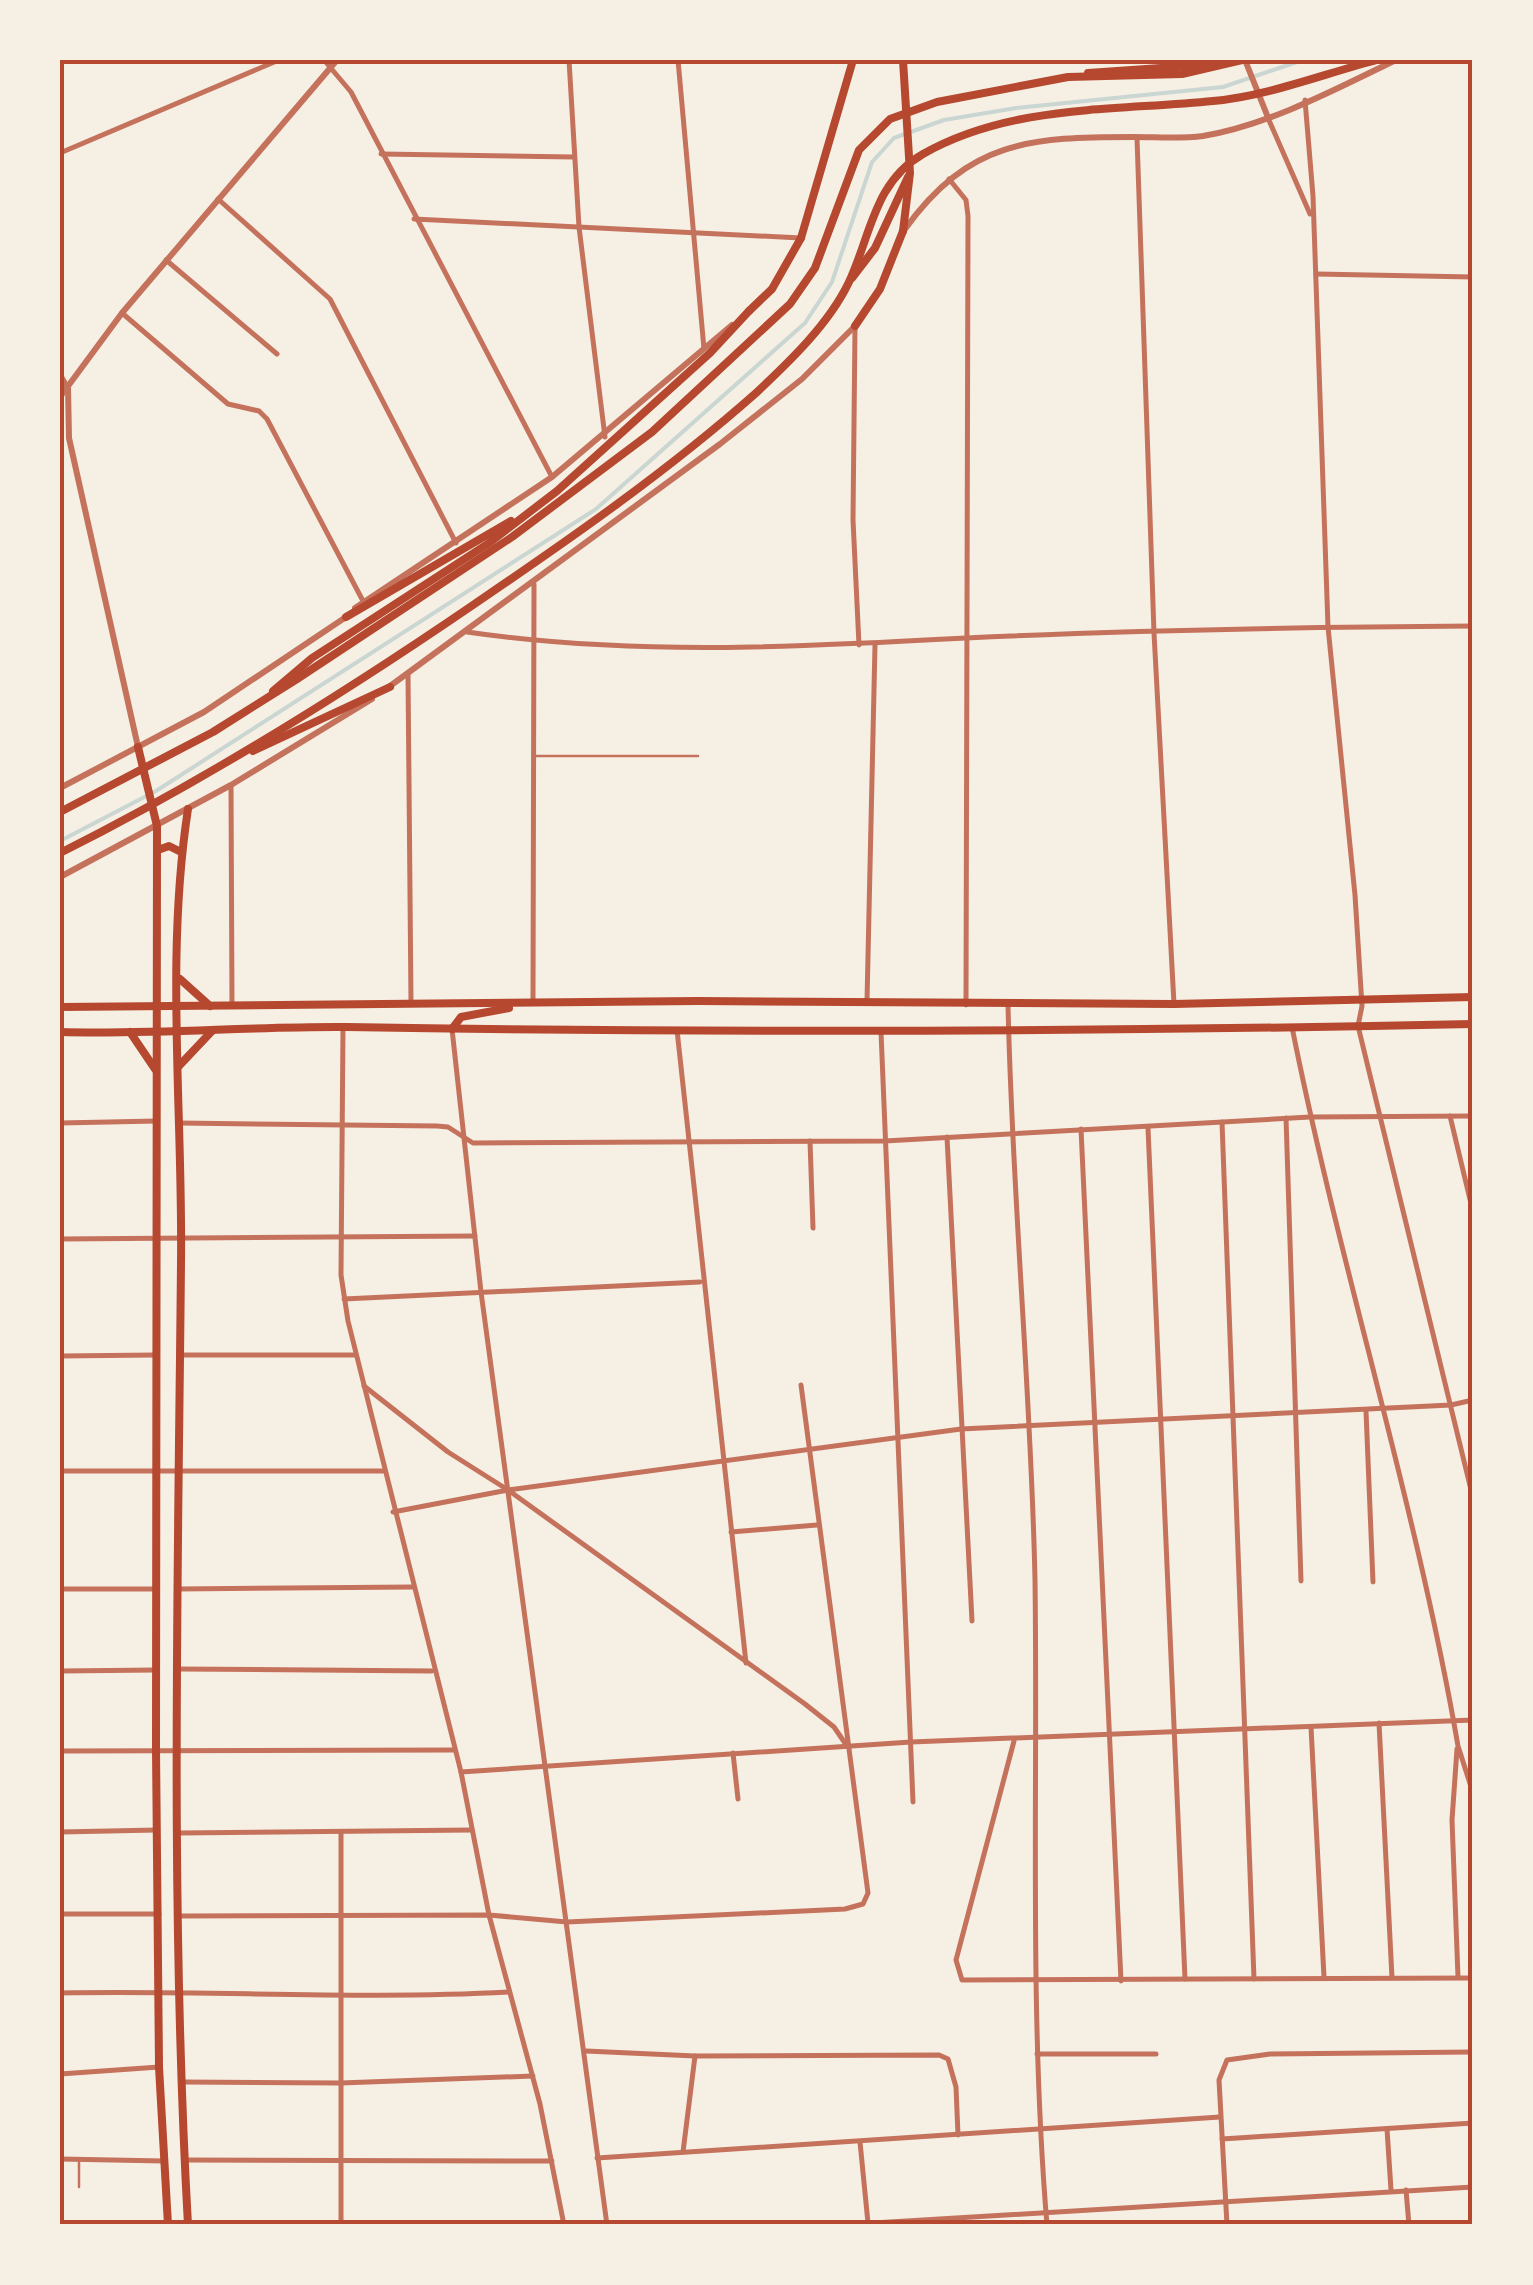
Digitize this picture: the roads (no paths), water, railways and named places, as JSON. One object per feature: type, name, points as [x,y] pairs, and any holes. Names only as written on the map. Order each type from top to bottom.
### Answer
[{"type":"main road","points":[[266,698],[285,677],[488,543],[557,491],[710,353],[772,289],[801,238],[853,60]]},
{"type":"main road","points":[[854,326],[880,289],[903,231],[910,172],[903,60]]},
{"type":"main road","points":[[60,812],[213,732],[496,548],[696,396],[790,304],[815,268],[849,172],[874,131],[890,119],[938,102],[1110,69],[1190,66],[1207,60]]},
{"type":"main road","points":[[1068,77],[1182,74],[1244,60]]},
{"type":"main road","points":[[848,283],[890,181],[908,163],[954,138],[1038,115],[1238,98],[1376,60]]},
{"type":"main road","points":[[60,854],[160,804],[379,670],[609,510],[754,394],[812,334],[875,248],[910,172]]},
{"type":"main road","points":[[346,617],[586,482]]},
{"type":"main road","points":[[234,758],[390,687]]},
{"type":"main road","points":[[139,752],[157,823],[158,850],[156,1749],[158,1991],[168,2225]]},
{"type":"main road","points":[[188,809],[181,852],[178,1007],[182,1240],[178,1916],[188,2225]]},
{"type":"main road","points":[[158,850],[168,846],[181,852]]},
{"type":"main road","points":[[180,978],[210,1006]]},
{"type":"main road","points":[[60,1006],[411,1002],[1174,1004],[1473,998]]},
{"type":"main road","points":[[452,1030],[460,1017],[521,1005]]},
{"type":"main road","points":[[60,1032],[343,1027],[881,1032],[1473,1024]]},
{"type":"main road","points":[[178,1067],[194,1045],[216,1028]]},
{"type":"main road","points":[[130,1032],[151,1061],[157,1081]]},
{"type":"street","points":[[60,153],[279,60]]},
{"type":"street","points":[[324,60],[334,64],[351,92],[552,477]]},
{"type":"street","points":[[569,60],[580,227],[605,437]]},
{"type":"street","points":[[678,60],[704,349]]},
{"type":"street","points":[[1244,60],[1311,216]]},
{"type":"street","points":[[903,231],[949,179],[987,154],[1032,140],[1202,136],[1305,100],[1396,60]]},
{"type":"street","points":[[60,398],[122,313],[334,64]]},
{"type":"street","points":[[1305,100],[1328,626],[1362,1000],[1358,1026],[1473,1498]]},
{"type":"street","points":[[1136,137],[1154,633],[1174,1004]]},
{"type":"street","points":[[382,154],[574,157]]},
{"type":"street","points":[[949,179],[968,207],[966,1004]]},
{"type":"street","points":[[218,199],[330,300],[456,543]]},
{"type":"street","points":[[414,219],[801,238]]},
{"type":"street","points":[[166,260],[277,354]]},
{"type":"street","points":[[1314,274],[1473,277]]},
{"type":"street","points":[[60,788],[139,752],[204,712],[346,617],[363,601],[552,477],[605,437],[748,311]]},
{"type":"street","points":[[122,313],[218,397],[238,408],[259,411],[267,419],[363,601]]},
{"type":"street","points":[[60,878],[231,785],[390,687],[534,584],[802,379],[854,326]]},
{"type":"street","points":[[854,326],[853,520],[859,645]]},
{"type":"street","points":[[60,374],[68,386],[70,438],[139,752]]},
{"type":"street","points":[[533,1004],[534,584]]},
{"type":"street","points":[[467,632],[536,642],[875,645],[966,638],[1328,626],[1473,626]]},
{"type":"street","points":[[867,1004],[875,645]]},
{"type":"street","points":[[408,674],[411,1002]]},
{"type":"street","points":[[231,785],[232,1006]]},
{"type":"street","points":[[1008,1004],[1030,1423],[1036,1740],[1034,1981],[1047,2225]]},
{"type":"street","points":[[343,1027],[344,1299],[432,1671],[461,1772],[489,1914],[533,2076],[564,2225]]},
{"type":"street","points":[[1292,1027],[1310,1116],[1385,1408],[1458,1746],[1473,1793]]},
{"type":"street","points":[[452,1030],[481,1292],[607,2225]]},
{"type":"street","points":[[676,1030],[746,1663]]},
{"type":"street","points":[[881,1032],[913,1802]]},
{"type":"street","points":[[178,1122],[448,1127],[473,1143],[686,1145],[886,1141],[1310,1116],[1473,1116]]},
{"type":"street","points":[[1450,1116],[1473,1212]]},
{"type":"street","points":[[1286,1118],[1301,1581]]},
{"type":"street","points":[[60,1123],[157,1121]]},
{"type":"street","points":[[1222,1122],[1254,1979]]},
{"type":"street","points":[[1148,1127],[1178,1733],[1185,1980]]},
{"type":"street","points":[[1082,1129],[1120,1981]]},
{"type":"street","points":[[947,1138],[972,1621]]},
{"type":"street","points":[[810,1141],[813,1228]]},
{"type":"street","points":[[60,1240],[475,1236]]},
{"type":"street","points":[[344,1299],[701,1282]]},
{"type":"street","points":[[180,1356],[356,1355]]},
{"type":"street","points":[[60,1356],[158,1356]]},
{"type":"street","points":[[362,1384],[448,1452],[508,1490],[822,1717],[848,1748]]},
{"type":"street","points":[[178,1916],[489,1914],[567,1922],[860,1906],[868,1893],[817,1525],[802,1385]]},
{"type":"street","points":[[394,1512],[508,1490],[961,1429],[1450,1405],[1473,1400]]},
{"type":"street","points":[[1366,1409],[1374,1582]]},
{"type":"street","points":[[60,1471],[383,1471]]},
{"type":"street","points":[[731,1532],[817,1525]]},
{"type":"street","points":[[178,1588],[413,1587]]},
{"type":"street","points":[[60,1589],[156,1589]]},
{"type":"street","points":[[178,1669],[432,1671]]},
{"type":"street","points":[[60,1671],[156,1670]]},
{"type":"street","points":[[461,1772],[545,1763],[911,1742],[1473,1720]]},
{"type":"street","points":[[1379,1723],[1392,1978]]},
{"type":"street","points":[[1311,1727],[1324,1977]]},
{"type":"street","points":[[1014,1740],[956,1960],[959,1977],[966,1982],[1473,1978]]},
{"type":"street","points":[[1458,1746],[1452,1820],[1458,1978]]},
{"type":"street","points":[[60,1751],[454,1750]]},
{"type":"street","points":[[733,1753],[738,1799]]},
{"type":"street","points":[[60,1832],[157,1830]]},
{"type":"street","points":[[179,1832],[472,1830]]},
{"type":"street","points":[[341,2225],[342,1832]]},
{"type":"street","points":[[60,1914],[158,1914]]},
{"type":"street","points":[[60,1993],[180,1990],[341,1996],[509,1992]]},
{"type":"street","points":[[586,2051],[695,2056],[939,2055],[948,2060],[953,2070],[958,2135]]},
{"type":"street","points":[[1227,2225],[1220,2071],[1227,2060],[1238,2055],[1473,2052]]},
{"type":"street","points":[[1037,2054],[1156,2054]]},
{"type":"street","points":[[683,2152],[695,2056]]},
{"type":"street","points":[[60,2074],[160,2067]]},
{"type":"street","points":[[183,2082],[341,2083],[533,2076]]},
{"type":"street","points":[[597,2158],[1220,2117]]},
{"type":"street","points":[[1222,2139],[1473,2123]]},
{"type":"street","points":[[1386,2129],[1391,2191]]},
{"type":"street","points":[[860,2142],[868,2224]]},
{"type":"street","points":[[60,2159],[164,2161]]},
{"type":"street","points":[[186,2160],[552,2161]]},
{"type":"street","points":[[840,2225],[1473,2187]]},
{"type":"street","points":[[1406,2190],[1409,2225]]},
{"type":"lane","points":[[534,756],[698,756]]},
{"type":"lane","points":[[79,2187],[80,2159]]},
{"type":"waterway","points":[[60,841],[156,791],[596,509],[805,323],[832,282],[872,162],[894,138],[944,120],[1016,108],[1223,87],[1303,60]]}]
